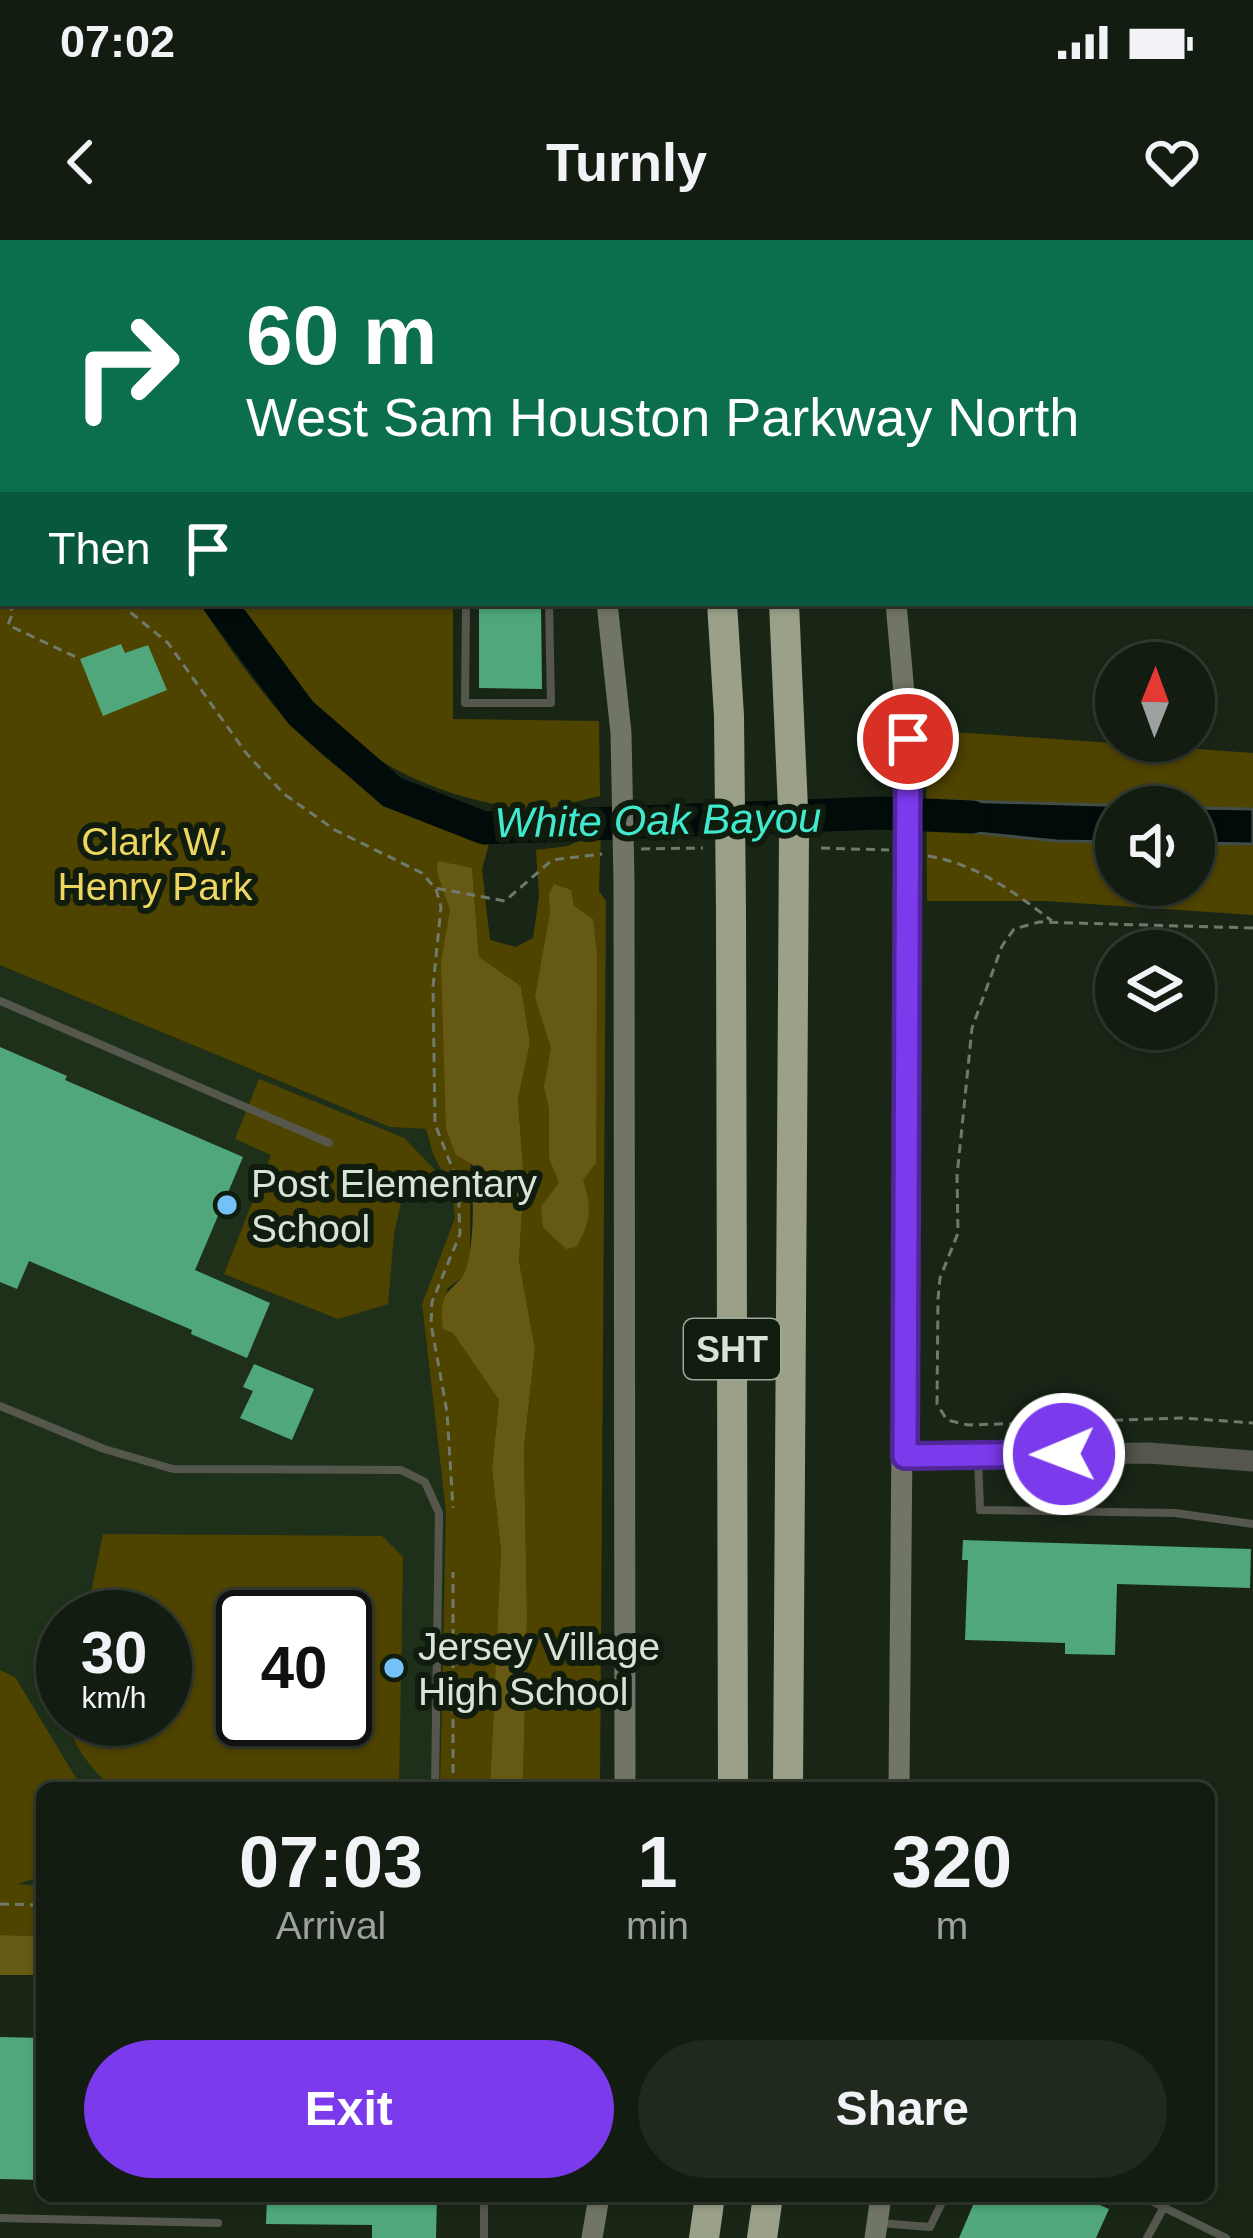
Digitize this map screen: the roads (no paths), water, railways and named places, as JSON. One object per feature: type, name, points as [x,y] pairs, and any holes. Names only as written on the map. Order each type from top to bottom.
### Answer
[{"type":"highway","name":"SHT","points":[[722,606],[729,716],[731,910],[733,1782]]},
{"type":"highway","name":"SHT","points":[[784,606],[794,887],[788,1782]]},
{"type":"highway","points":[[704,2238],[710,2202]]},
{"type":"highway","points":[[763,2238],[767,2202]]},
{"type":"main road","points":[[607,606],[621,734],[624,881],[625,1782]]},
{"type":"main road","points":[[896,606],[908,739],[899,1782]]},
{"type":"main road","points":[[593,2234],[598,2202]]},
{"type":"street","points":[[905,1456],[1149,1453],[1253,1461]]},
{"type":"lane","points":[[466,606],[465,703],[551,704],[549,606]]},
{"type":"lane","points":[[0,1000],[329,1143]]},
{"type":"lane","points":[[0,1406],[104,1449],[173,1468],[401,1470],[425,1482],[439,1513],[435,1782]]},
{"type":"lane","points":[[978,1456],[980,1510],[1174,1513],[1253,1524]]},
{"type":"lane","points":[[484,2202],[484,2238]]},
{"type":"lane","points":[[931,2238],[930,2227],[942,2202]]},
{"type":"lane","points":[[1153,2202],[1226,2238]]},
{"type":"lane","points":[[1147,2238],[1163,2207]]},
{"type":"lane","points":[[0,2218],[218,2223]]},
{"type":"lane","points":[[876,2230],[930,2227]]},
{"type":"waterway","name":"White Oak Bayou","points":[[221,606],[301,713],[392,792],[484,828],[879,813],[972,817]]},
{"type":"place","name":"Post Elementary School","points":[[227,1205]]},
{"type":"place","name":"Jersey Village High School","points":[[394,1668]]},
{"type":"park label","name":"Clark W. Henry Park","points":[[155,864]]}]
